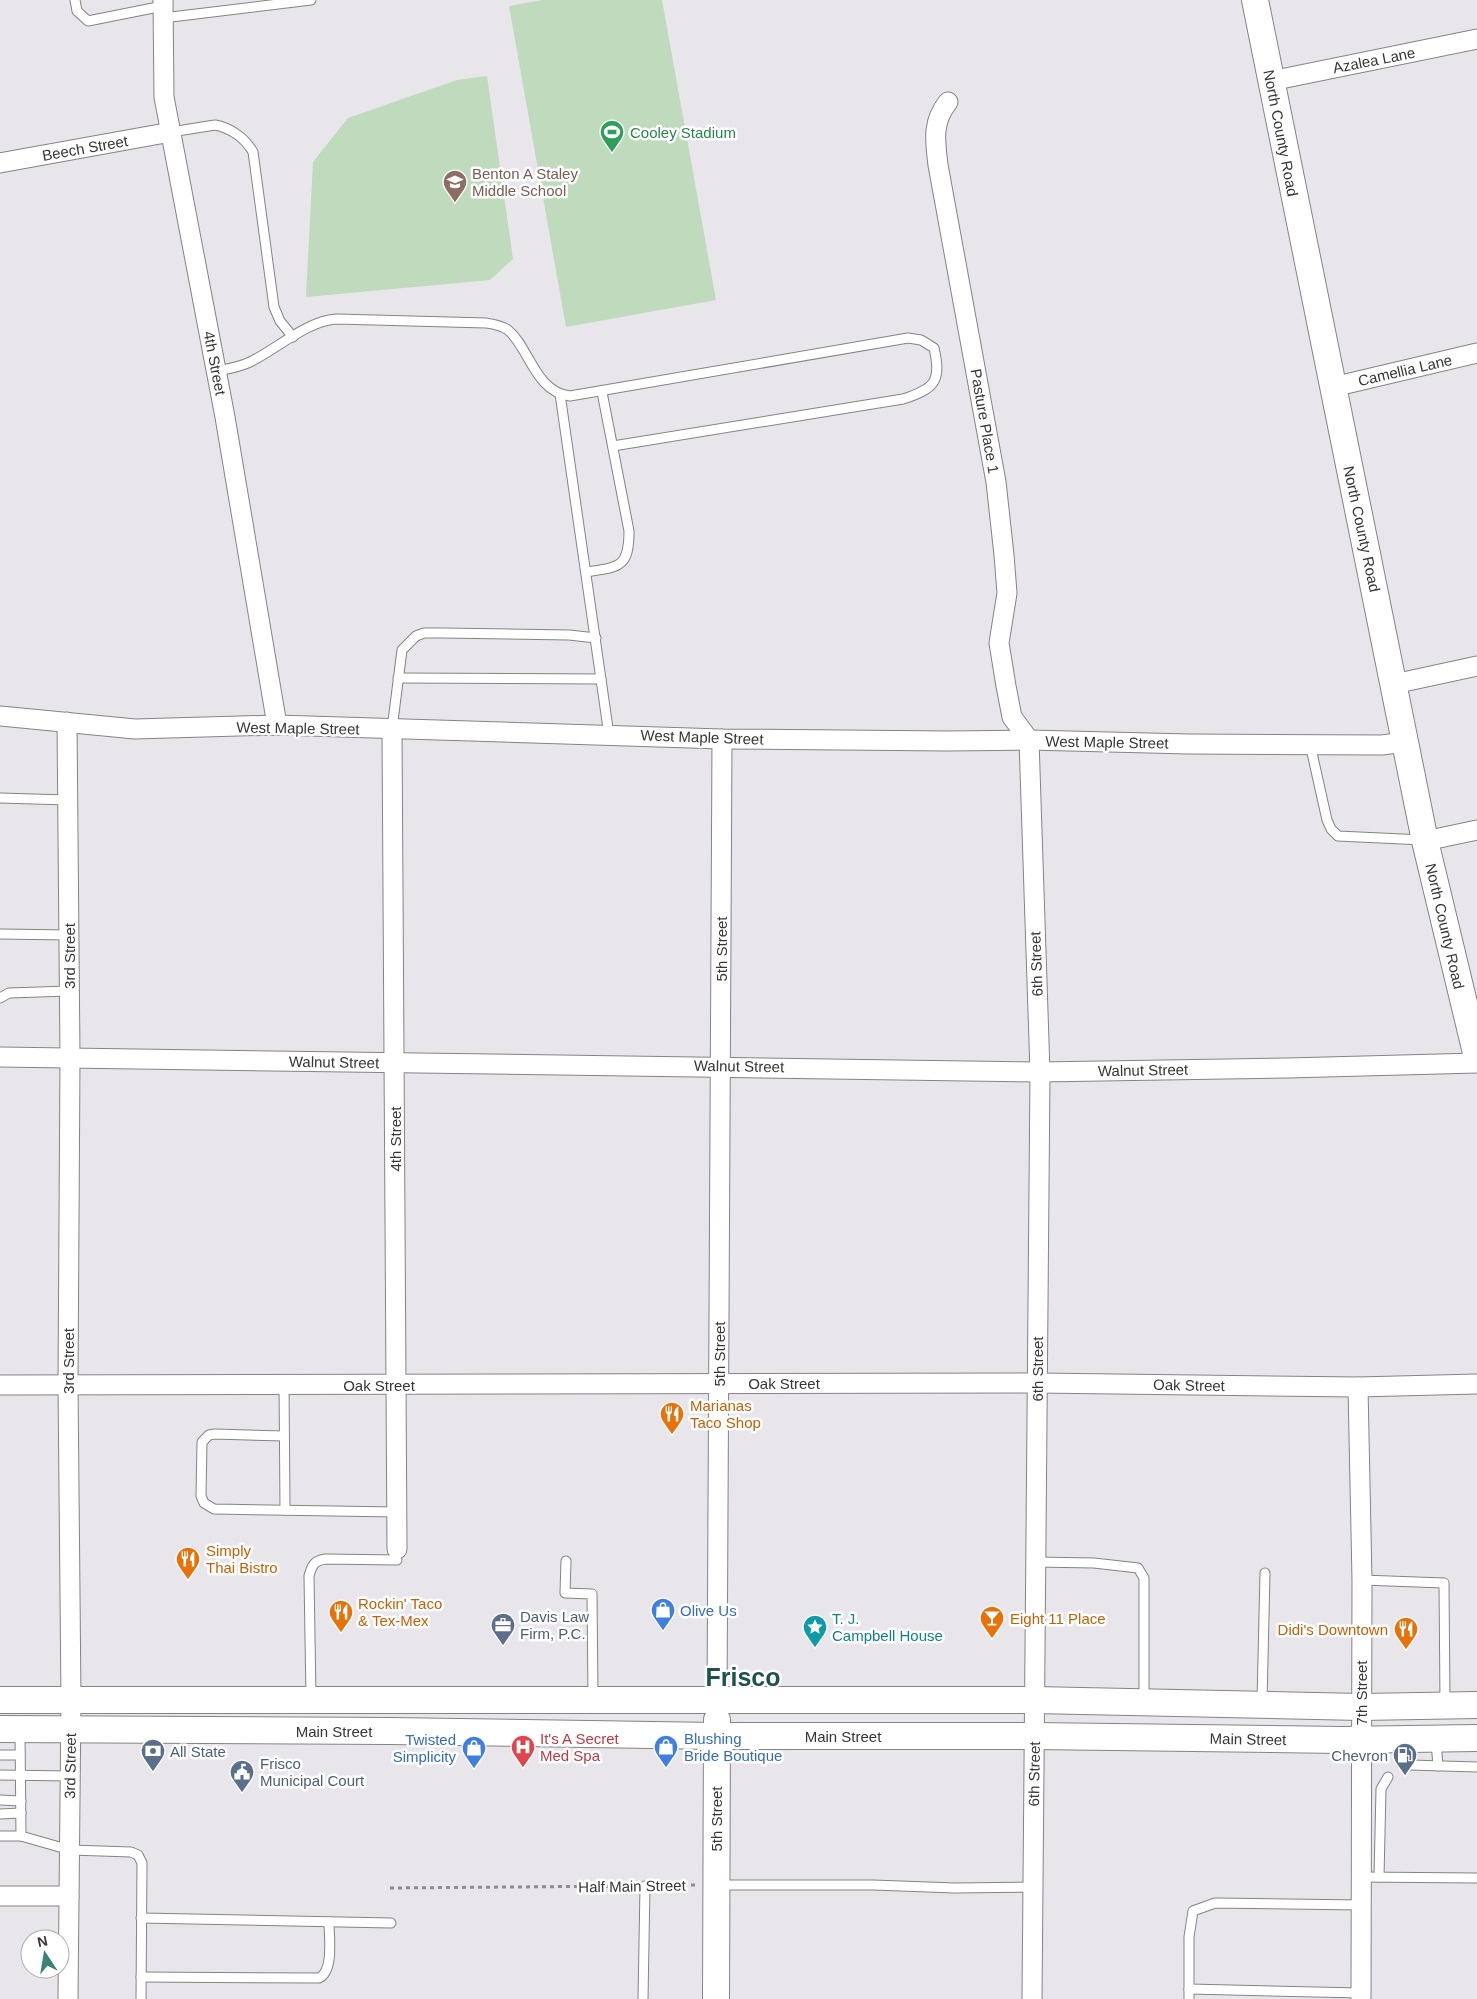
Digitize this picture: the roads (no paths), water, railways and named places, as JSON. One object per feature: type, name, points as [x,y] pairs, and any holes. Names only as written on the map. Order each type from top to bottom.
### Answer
[{"type":"main road","name":"North County Road","points":[[1255,0],[1405,742],[1426,841],[1472,1021],[1477,1057]]},
{"type":"main road","points":[[0,1700],[311,1699],[717,1702],[1034,1700],[1361,1707],[1477,1705]]},
{"type":"main road","name":"5th Street","points":[[716,1999],[717,1702]]},
{"type":"main road","name":"Main Street","points":[[10,1729],[1361,1740],[1477,1738]]},
{"type":"street","name":"4th Street","points":[[163,8],[164,97],[216,371],[277,725]]},
{"type":"street","name":"Azalea Lane","points":[[1271,81],[1477,39]]},
{"type":"street","name":"Pasture Place 1","points":[[948,102],[938,113],[935,136],[938,165],[996,482],[1007,593],[999,643],[1012,717],[1029,740]]},
{"type":"street","name":"Beech Street","points":[[0,164],[171,132]]},
{"type":"street","name":"Camellia Lane","points":[[1333,387],[1477,353]]},
{"type":"street","points":[[1394,684],[1477,666]]},
{"type":"street","name":"West Maple Street","points":[[0,716],[135,729],[277,725],[722,739],[1029,740],[1180,744],[1382,745],[1405,742]]},
{"type":"street","name":"3rd Street","points":[[67,722],[70,1057],[68,1384],[71,1699],[68,1999]]},
{"type":"street","name":"4th Street","points":[[392,729],[397,1554]]},
{"type":"street","name":"5th Street","points":[[717,1702],[722,739]]},
{"type":"street","name":"6th Street","points":[[1029,740],[1040,1072],[1032,1999]]},
{"type":"street","points":[[1426,841],[1477,830]]},
{"type":"street","name":"Walnut Street","points":[[0,1056],[1040,1072],[1477,1064]]},
{"type":"street","name":"Oak Street","points":[[0,1385],[1037,1383],[1358,1387],[1477,1384]]},
{"type":"street","name":"7th Street","points":[[1358,1387],[1362,1580],[1361,1740],[1370,1877],[1361,1905],[1361,1996]]},
{"type":"street","points":[[0,1896],[69,1896]]},
{"type":"lane","points":[[75,0],[77,11],[88,21],[163,8],[312,0]]},
{"type":"lane","points":[[171,132],[215,125],[237,135],[249,145],[252,152],[274,308],[280,320],[293,337]]},
{"type":"lane","points":[[216,371],[242,366],[313,324],[327,319],[494,324],[504,327],[511,333],[543,380],[560,394],[575,396],[908,338],[921,340],[934,348],[938,365],[935,381],[925,392],[903,399],[612,446]]},
{"type":"lane","points":[[586,572],[615,567],[625,560],[629,548],[629,531],[602,392]]},
{"type":"lane","points":[[560,394],[609,735]]},
{"type":"lane","points":[[392,729],[402,650],[416,636],[424,633],[569,635],[596,638]]},
{"type":"lane","points":[[398,678],[601,679]]},
{"type":"lane","points":[[1310,744],[1327,820],[1331,829],[1338,836],[1426,841]]},
{"type":"lane","points":[[0,798],[68,800]]},
{"type":"lane","points":[[0,934],[69,936]]},
{"type":"lane","points":[[0,998],[9,993],[69,991]]},
{"type":"lane","points":[[284,1384],[285,1510]]},
{"type":"lane","points":[[284,1436],[215,1434],[209,1436],[202,1442],[201,1496],[204,1503],[214,1509],[397,1512]]},
{"type":"lane","points":[[311,1699],[309,1576],[311,1566],[317,1560],[397,1554]]},
{"type":"lane","points":[[566,1561],[565,1593],[592,1594],[593,1701]]},
{"type":"lane","points":[[1036,1562],[1094,1563],[1138,1568],[1144,1578],[1144,1702]]},
{"type":"lane","points":[[1262,1705],[1265,1573]]},
{"type":"lane","points":[[1362,1580],[1444,1583],[1445,1706]]},
{"type":"lane","points":[[10,1729],[20,1755],[21,1836]]},
{"type":"lane","points":[[1435,1739],[1438,1766]]},
{"type":"lane","points":[[0,1755],[20,1755]]},
{"type":"lane","points":[[1410,1766],[1477,1767]]},
{"type":"lane","points":[[0,1775],[70,1776]]},
{"type":"lane","points":[[1388,1777],[1381,1788],[1370,1877],[1477,1878]]},
{"type":"lane","points":[[0,1800],[21,1801]]},
{"type":"lane","points":[[0,1814],[21,1813]]},
{"type":"lane","points":[[0,1836],[21,1836],[70,1850],[131,1852],[138,1854],[142,1863],[141,1999]]},
{"type":"lane","points":[[716,1885],[1033,1887]]},
{"type":"lane","points":[[643,1999],[645,1886]]},
{"type":"lane","points":[[1189,1999],[1189,1937],[1193,1911],[1215,1903],[1361,1905]]},
{"type":"lane","points":[[141,1918],[391,1923]]},
{"type":"lane","points":[[141,1976],[319,1978],[324,1976],[328,1968],[329,1922]]},
{"type":"lane","points":[[1189,1989],[1361,1996]]},
{"type":"place","name":"Cooley Stadium","points":[[612,153]]},
{"type":"place","name":"Benton A Staley Middle School","points":[[455,203]]},
{"type":"place","name":"Marianas Taco Shop","points":[[672,1435]]},
{"type":"place","name":"Simply Thai Bistro","points":[[188,1580]]},
{"type":"place","name":"Olive Us","points":[[663,1631]]},
{"type":"place","name":"Rockin' Taco & Tex-Mex","points":[[341,1633]]},
{"type":"place","name":"Eight 11 Place","points":[[992,1639]]},
{"type":"place","name":"Davis Law Firm, P.C.","points":[[503,1646]]},
{"type":"place","name":"T. J. Campbell House","points":[[815,1648]]},
{"type":"place","name":"Didi's Downtown","points":[[1406,1650]]},
{"type":"place","name":"It's A Secret Med Spa","points":[[523,1768]]},
{"type":"place","name":"Blushing Bride Boutique","points":[[666,1768]]},
{"type":"place","name":"Twisted Simplicity","points":[[474,1769]]},
{"type":"place","name":"All State","points":[[153,1772]]},
{"type":"place","name":"Chevron","points":[[1405,1776]]},
{"type":"place","name":"Frisco Municipal Court","points":[[242,1793]]},
{"type":"district","name":"Frisco","points":[[743,1677]]}]
